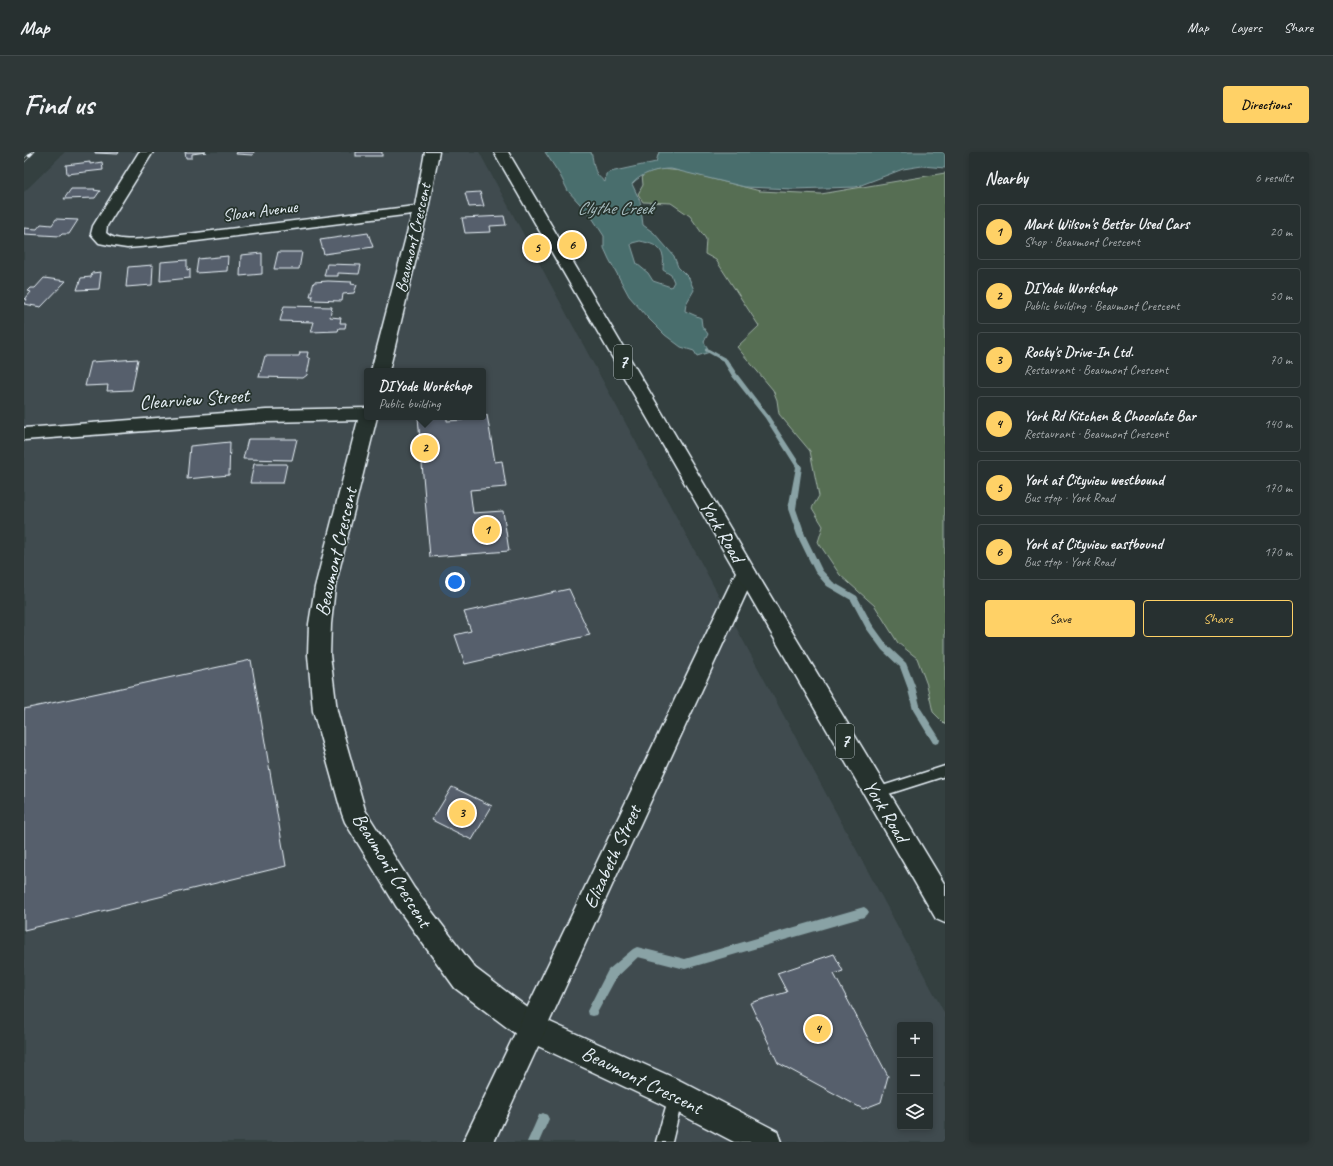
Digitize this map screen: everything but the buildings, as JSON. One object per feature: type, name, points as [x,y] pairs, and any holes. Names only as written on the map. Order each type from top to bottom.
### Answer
[{"type":"street","name":"Sloan Avenue","points":[[146,152],[100,226],[98,234],[104,240],[127,244],[164,242],[421,209]]},
{"type":"street","name":"Beaumont Crescent","points":[[381,368],[421,209],[432,152]]},
{"type":"street","name":"York Road","points":[[501,152],[945,910]]},
{"type":"street","name":"Clearview Street","points":[[24,434],[266,416],[364,414]]},
{"type":"street","name":"Beaumont Crescent","points":[[367,420],[325,587],[321,618],[319,655],[325,711],[354,814],[405,897],[465,978],[532,1028],[676,1095],[766,1142]]},
{"type":"street","name":"Elizabeth Street","points":[[478,1142],[746,572]]},
{"type":"lane","points":[[876,793],[945,771]]},
{"type":"lane","points":[[664,1142],[676,1095]]},
{"type":"shaded area","points":[[65,152],[479,152],[945,1014],[945,1142],[24,1142],[24,192]]},
{"type":"green space","points":[[661,169],[682,171],[760,191],[821,194],[945,173],[945,724],[933,712],[927,685],[917,658],[898,643],[875,606],[840,575],[818,542],[823,526],[812,508],[819,496],[810,451],[779,414],[777,400],[773,390],[737,347],[759,326],[716,260],[705,254],[706,239],[690,216],[671,203],[643,202],[638,194],[643,185],[642,174]]},
{"type":"water","name":"Clythe Creek","points":[[545,152],[591,152],[596,172],[605,182],[606,174],[610,172],[656,162],[659,152],[945,152],[945,168],[922,166],[903,169],[856,187],[793,189],[745,187],[671,169],[650,172],[636,180],[632,184],[640,201],[643,225],[654,233],[674,256],[678,267],[689,278],[694,290],[686,304],[685,311],[701,318],[702,326],[708,334],[704,342],[710,352],[697,356],[694,351],[681,347],[665,335],[629,296],[604,248],[604,236],[591,216],[568,191],[560,175]],"holes":[[[640,241],[654,245],[662,252],[663,270],[671,275],[674,282],[671,287],[653,281],[648,273],[637,264],[631,245],[632,243]]]},
{"type":"waterway","name":"Clythe Creek","points":[[707,350],[725,360],[734,375],[767,417],[799,467],[792,509],[801,535],[819,572],[830,584],[854,598],[869,626],[885,648],[903,665],[911,686],[917,710],[936,740]]},
{"type":"waterway","points":[[592,1011],[612,974],[637,952],[685,964],[864,912]]},
{"type":"waterway","points":[[533,1142],[543,1119]]},
{"type":"railway","points":[[24,161],[33,152]]},
{"type":"place","name":"York at Cityview eastbound","points":[[572,245]]},
{"type":"place","name":"York at Cityview westbound","points":[[537,248]]},
{"type":"place","name":"DIYode Workshop","points":[[425,448]]},
{"type":"place","name":"Mark Wilson's Better Used Cars","points":[[487,530]]},
{"type":"place","name":"Rocky's Drive-In Ltd.","points":[[462,813]]},
{"type":"place","name":"York Rd Kitchen & Chocolate Bar","points":[[818,1029]]}]
